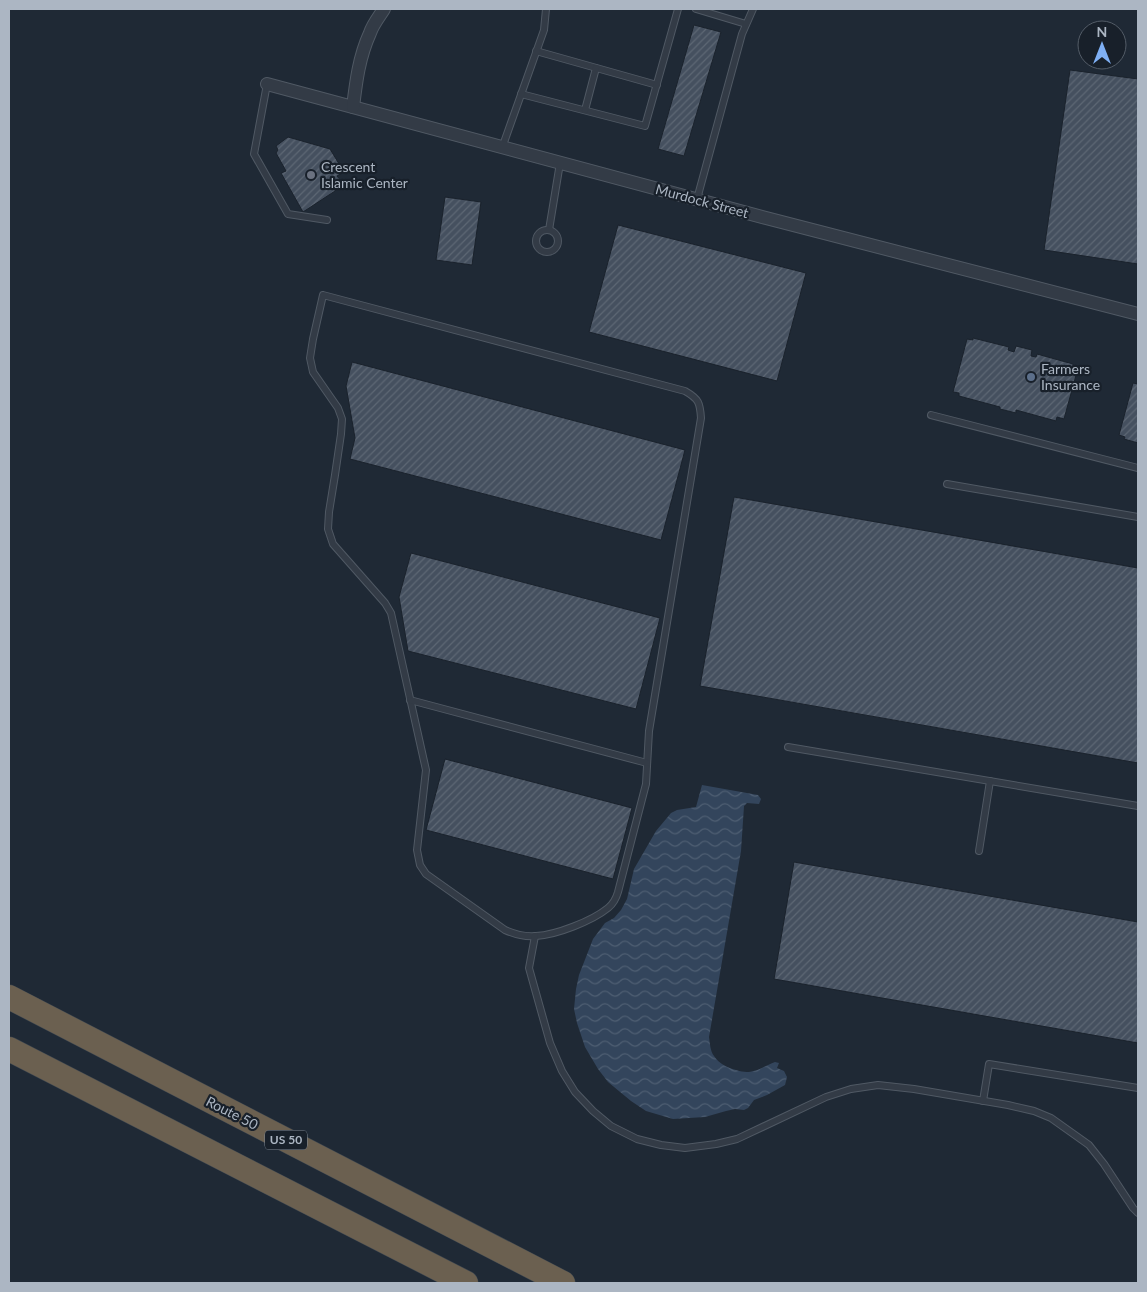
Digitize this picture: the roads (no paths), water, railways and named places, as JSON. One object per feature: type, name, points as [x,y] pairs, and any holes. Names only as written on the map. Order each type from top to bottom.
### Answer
[{"type":"highway","name":"Route 50","points":[[9,997],[563,1283]]},
{"type":"highway","points":[[9,1050],[466,1283]]},
{"type":"street","points":[[353,107],[358,69],[363,50],[370,31],[384,9]]},
{"type":"street","name":"Murdock Street","points":[[267,84],[697,200],[1138,314]]},
{"type":"lane","points":[[502,148],[544,30],[546,9]]},
{"type":"lane","points":[[521,94],[646,126],[678,9]]},
{"type":"lane","points":[[696,9],[746,24]]},
{"type":"lane","points":[[697,200],[742,34],[753,9]]},
{"type":"lane","points":[[536,51],[657,85]]},
{"type":"lane","points":[[585,110],[596,68]]},
{"type":"lane","points":[[267,84],[254,154],[288,214],[327,220]]},
{"type":"lane","points":[[549,230],[560,163]]},
{"type":"lane","points":[[323,295],[685,391],[694,396],[700,405],[701,418],[649,731],[647,762],[646,784],[618,892],[609,908],[577,925],[564,930],[535,936],[511,932],[500,927],[422,870],[416,850],[426,770],[392,613],[333,544],[328,530],[342,419],[338,408],[312,372],[310,358],[323,295]]},
{"type":"lane","points":[[931,415],[1138,468]]},
{"type":"lane","points":[[947,484],[1138,517]]},
{"type":"lane","points":[[410,700],[647,762]]},
{"type":"lane","points":[[788,746],[1138,806]]},
{"type":"lane","points":[[979,851],[990,781]]},
{"type":"lane","points":[[535,936],[529,968],[550,1043],[562,1071],[575,1092],[593,1111],[612,1126],[637,1139],[685,1148],[716,1144],[737,1139],[826,1097],[851,1089],[878,1085],[914,1089],[1034,1111],[1051,1118],[1089,1145],[1133,1208],[1138,1212]]},
{"type":"lane","points":[[983,1101],[990,1064],[1138,1088]]},
{"type":"water","points":[[702,785],[758,795],[761,799],[759,804],[747,803],[744,806],[741,851],[709,1037],[711,1049],[720,1063],[734,1070],[749,1072],[775,1062],[779,1063],[777,1068],[784,1071],[787,1077],[785,1085],[754,1100],[744,1110],[735,1109],[705,1117],[673,1119],[646,1111],[608,1082],[585,1047],[574,1009],[579,975],[593,939],[605,923],[614,918],[621,910],[627,899],[634,869],[656,831],[671,813],[677,810],[696,807]]},
{"type":"place","name":"Crescent Islamic Center","points":[[311,175]]},
{"type":"place","name":"Farmers Insurance","points":[[1031,377]]}]
